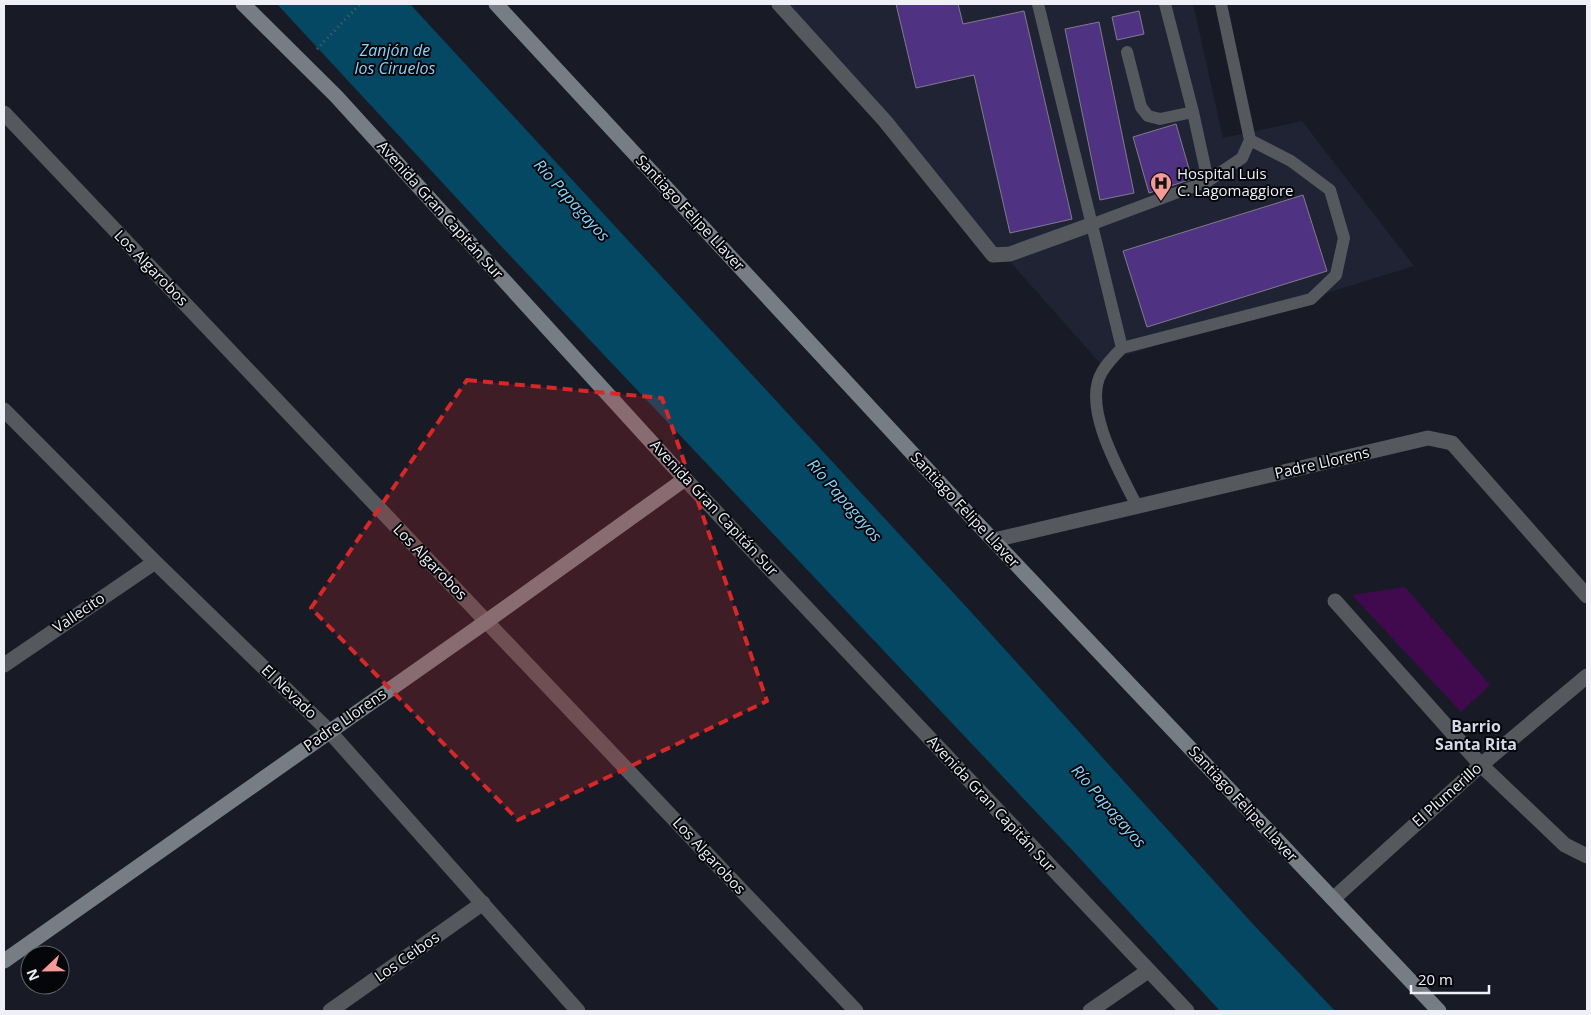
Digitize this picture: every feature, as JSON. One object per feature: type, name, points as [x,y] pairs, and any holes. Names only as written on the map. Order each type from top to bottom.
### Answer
[{"type":"street","name":"Avenida Gran Capitán Sur","points":[[243,4],[336,96],[685,479],[1187,1011]]},
{"type":"street","name":"Santiago Felipe Llaver","points":[[496,4],[994,540],[1438,1011]]},
{"type":"street","points":[[779,4],[885,121],[993,255],[1010,254],[1092,224]]},
{"type":"street","name":"Los Algarobos","points":[[4,113],[856,1011]]},
{"type":"street","name":"El Nevado","points":[[4,410],[155,562],[330,731],[578,1011]]},
{"type":"street","name":"Padre Llorens","points":[[994,540],[1428,438],[1452,443],[1587,596]]},
{"type":"street","name":"Padre Llorens","points":[[4,961],[487,621],[685,479]]},
{"type":"street","name":"Vallecito","points":[[4,665],[155,562]]},
{"type":"street","points":[[1335,601],[1481,764],[1565,845],[1587,856]]},
{"type":"street","name":"El Plumerillo","points":[[1334,899],[1481,764],[1587,676]]},
{"type":"street","name":"Los Ceibos","points":[[330,1011],[483,903]]},
{"type":"street","points":[[1090,1011],[1148,971]]},
{"type":"lane","points":[[1038,4],[1122,348]]},
{"type":"lane","points":[[1165,4],[1208,181]]},
{"type":"lane","points":[[1092,224],[1208,181],[1242,158],[1250,140],[1220,4]]},
{"type":"lane","points":[[1126,52],[1141,107],[1148,116],[1160,119],[1192,112]]},
{"type":"lane","points":[[1137,506],[1114,460],[1099,421],[1097,392],[1102,373],[1122,348],[1311,299],[1336,275],[1344,238],[1330,190],[1292,161],[1250,140]]},
{"type":"path","points":[[333,32],[360,4]]},
{"type":"highlighted area","points":[[467,380],[662,398],[767,701],[518,820],[311,608]]},
{"type":"shaded area","name":"Hospital Luis C. Lagomaggiore","points":[[781,4],[1193,4],[1223,138],[1302,121],[1414,266],[1100,363]]},
{"type":"shaded area","points":[[1405,587],[1490,685],[1461,712],[1352,595]]},
{"type":"water","name":"Zanjón de los Ciruelos","points":[[277,4],[410,4],[971,612],[1251,922],[1335,1011],[1220,1011],[1074,852],[501,246]]},
{"type":"building","points":[[896,4],[958,4],[963,24],[1024,11],[1072,219],[1010,233],[974,75],[916,88]]},
{"type":"building","points":[[1139,11],[1144,34],[1117,40],[1112,17]]},
{"type":"building","points":[[1099,22],[1134,193],[1100,200],[1065,29]]},
{"type":"building","points":[[1176,124],[1192,179],[1149,193],[1133,137]]},
{"type":"building","points":[[1303,195],[1327,271],[1147,327],[1123,251]]},
{"type":"place","name":"Hospital Luis C. Lagomaggiore","points":[[1161,202]]},
{"type":"district","name":"Barrio Santa Rita","points":[[1476,735]]},
{"type":"water label","name":"Río Papagayos","points":[[572,200]]},
{"type":"water label","name":"Río Papagayos","points":[[845,500]]},
{"type":"water label","name":"Río Papagayos","points":[[1109,806]]}]
